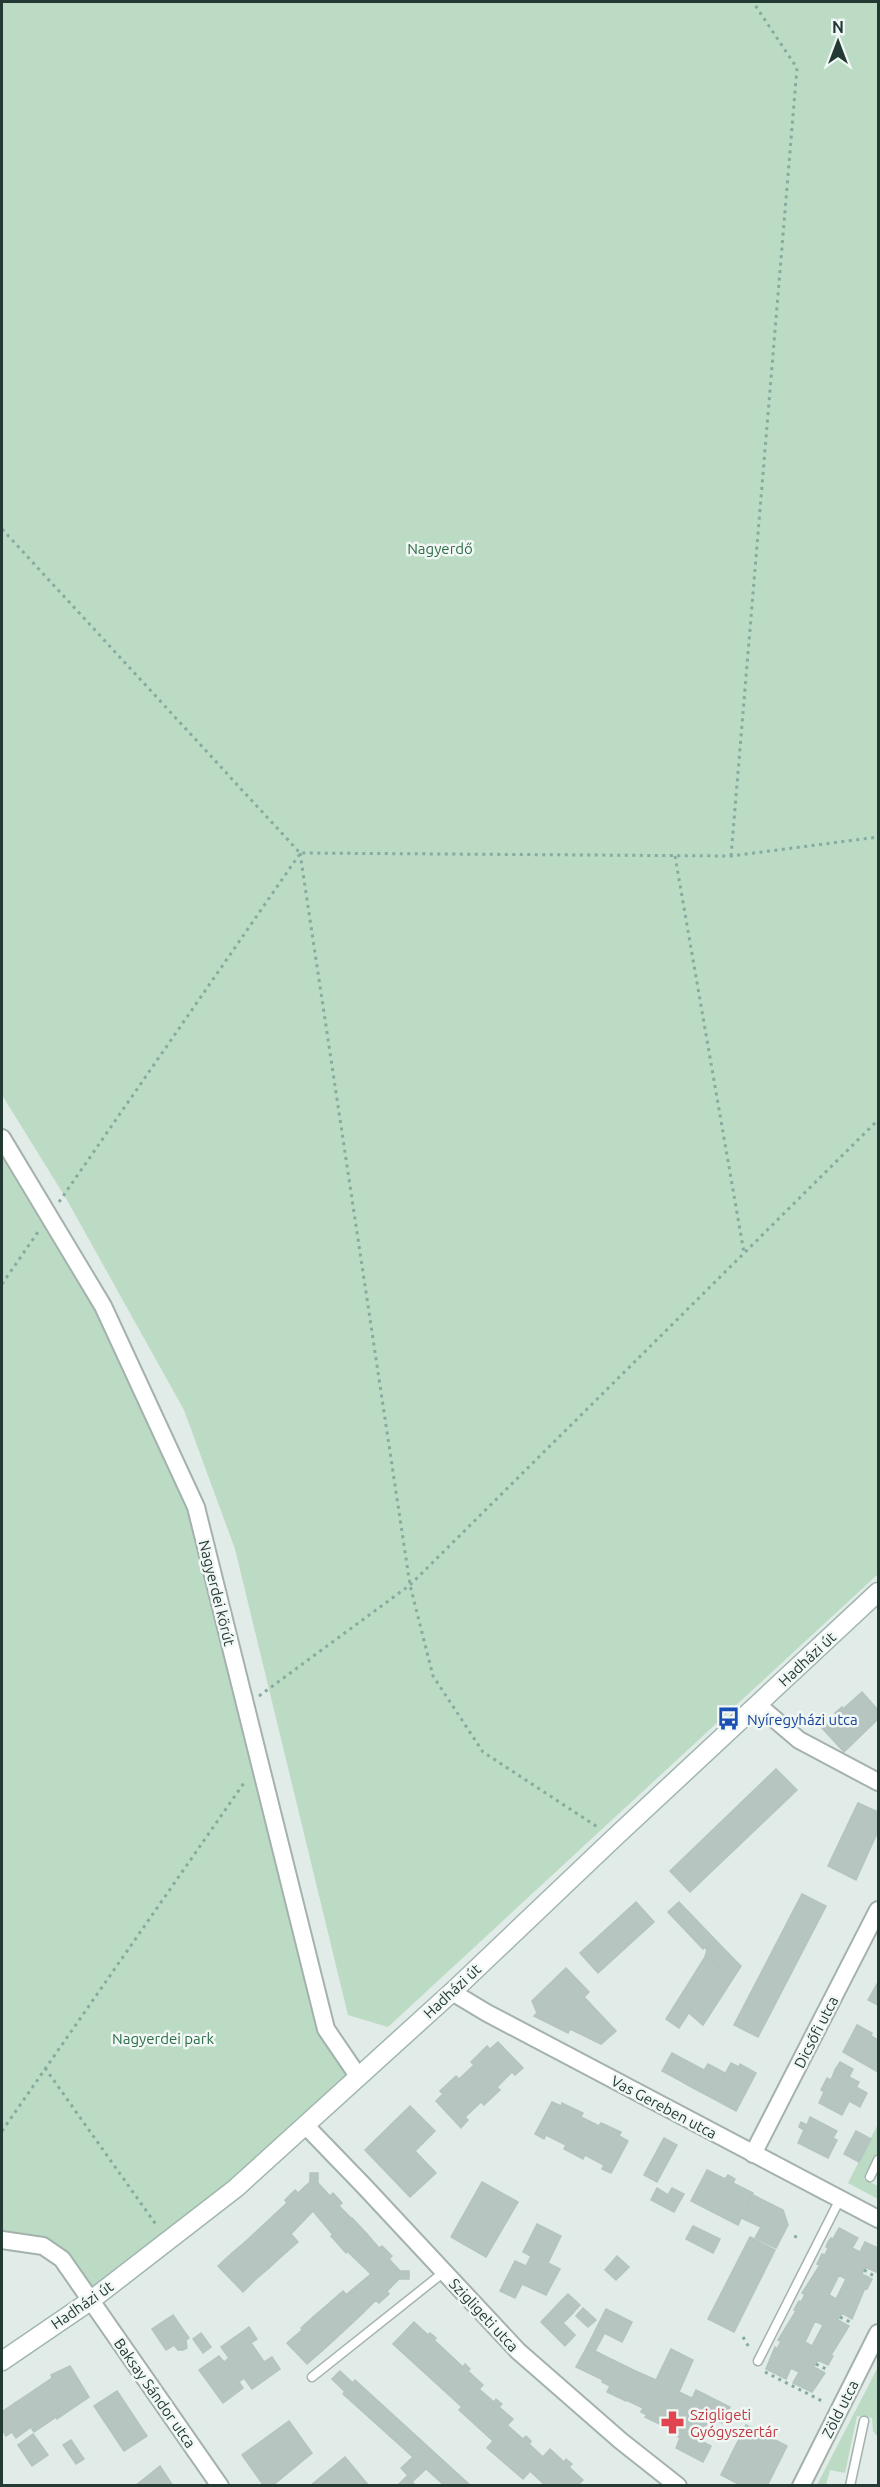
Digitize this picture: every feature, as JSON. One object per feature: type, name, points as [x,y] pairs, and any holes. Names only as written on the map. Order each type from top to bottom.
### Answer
[{"type":"street","name":"Nagyerdei körút","points":[[2,1138],[104,1306],[196,1508],[326,2029],[358,2076]]},
{"type":"street","name":"Hadházi út","points":[[2,2361],[90,2301],[227,2196],[452,1992],[879,1592]]},
{"type":"street","points":[[758,1705],[799,1740],[879,1782]]},
{"type":"street","name":"Dicsőfi utca","points":[[753,2154],[879,1910]]},
{"type":"street","name":"Vas Gereben utca","points":[[452,1992],[487,2013],[879,2219]]},
{"type":"street","name":"Szigligeti utca","points":[[306,2126],[518,2351],[621,2442],[678,2486]]},
{"type":"street","points":[[2,2240],[43,2246],[62,2259],[90,2301]]},
{"type":"street","name":"Baksay Sándor utca","points":[[90,2301],[220,2486]]},
{"type":"street","name":"Zöld utca","points":[[801,2486],[879,2333]]},
{"type":"lane","points":[[870,2177],[879,2160]]},
{"type":"lane","points":[[758,2361],[840,2199]]},
{"type":"lane","points":[[312,2377],[444,2272]]},
{"type":"lane","points":[[850,2486],[864,2421]]},
{"type":"path","points":[[731,856],[797,68],[753,2]]},
{"type":"path","points":[[2,529],[300,853],[410,1585],[433,1676],[483,1752],[614,1838]]},
{"type":"path","points":[[300,853],[731,856],[879,837]]},
{"type":"path","points":[[2,1284],[300,853]]},
{"type":"path","points":[[675,856],[744,1254]]},
{"type":"path","points":[[246,1706],[410,1585],[879,1120]]},
{"type":"path","points":[[2,2131],[259,1762]]},
{"type":"path","points":[[45,2068],[169,2242]]},
{"type":"path","points":[[795,2238],[797,2233]]},
{"type":"path","points":[[864,2270],[874,2276]]},
{"type":"path","points":[[840,2317],[850,2322]]},
{"type":"path","points":[[758,2361],[765,2372],[826,2403]]},
{"type":"path","points":[[816,2364],[826,2369]]},
{"type":"green space","name":"Nagyerdő","points":[[2,2],[878,2],[878,1574],[388,2027],[348,2015],[235,1549],[184,1410],[67,1200],[2,1095]]},
{"type":"green space","name":"Nagyerdei park","points":[[2,1138],[103,1306],[196,1507],[326,2029],[358,2076],[90,2301],[62,2259],[2,2240]]},
{"type":"green space","points":[[878,2124],[878,2152],[864,2179],[878,2186],[878,2199],[848,2183]]},
{"type":"green space","points":[[878,2367],[878,2437],[873,2431],[872,2418],[857,2416],[845,2473],[830,2470],[826,2485],[817,2485]]},
{"type":"building","points":[[862,1692],[878,1710],[878,1719],[844,1752],[822,1728],[837,1715],[835,1713]]},
{"type":"building","points":[[776,1769],[797,1790],[690,1892],[670,1871]]},
{"type":"building","points":[[858,1803],[878,1812],[878,1831],[856,1880],[828,1866]]},
{"type":"building","points":[[802,1894],[826,1906],[758,2037],[734,2025]]},
{"type":"building","points":[[636,1902],[654,1922],[598,1973],[580,1953]]},
{"type":"building","points":[[679,1902],[728,1953],[719,1966],[705,1957],[707,1950],[704,1947],[703,1949],[668,1912]]},
{"type":"building","points":[[728,1953],[741,1966],[703,2025],[689,2013]]},
{"type":"building","points":[[705,1957],[719,1966],[679,2028],[666,2019]]},
{"type":"building","points":[[566,1968],[589,1992],[584,1997],[616,2031],[601,2044],[570,2029],[568,2033],[534,2016],[537,2013],[532,2001]]},
{"type":"building","points":[[878,1985],[878,2005],[868,2000]]},
{"type":"building","points":[[857,2025],[872,2033],[871,2036],[878,2040],[878,2072],[843,2052]]},
{"type":"building","points":[[498,2042],[523,2068],[515,2075],[512,2072],[497,2087],[500,2090],[484,2105],[481,2102],[465,2117],[468,2120],[461,2128],[436,2101],[443,2094],[440,2091],[456,2076],[459,2079],[474,2065],[471,2062],[487,2046],[490,2049]]},
{"type":"building","points":[[672,2053],[687,2061],[677,2079],[662,2071]]},
{"type":"building","points":[[687,2061],[704,2070],[693,2088],[677,2079]]},
{"type":"building","points":[[840,2062],[853,2069],[849,2077],[835,2070]]},
{"type":"building","points":[[731,2063],[739,2067],[740,2064],[756,2073],[736,2111],[712,2098]]},
{"type":"building","points":[[708,2064],[725,2073],[712,2098],[693,2088]]},
{"type":"building","points":[[835,2070],[859,2082],[842,2115],[819,2103],[824,2092],[821,2090],[827,2078],[831,2080]]},
{"type":"building","points":[[856,2087],[867,2093],[860,2107],[849,2101]]},
{"type":"building","points":[[552,2102],[561,2106],[562,2103],[583,2113],[581,2117],[599,2126],[601,2123],[621,2132],[619,2136],[628,2141],[611,2173],[602,2169],[604,2165],[585,2155],[583,2159],[564,2149],[566,2145],[546,2135],[544,2139],[535,2134]]},
{"type":"building","points":[[410,2106],[435,2131],[415,2151],[436,2173],[410,2197],[365,2150]]},
{"type":"building","points":[[810,2117],[837,2131],[833,2138],[837,2140],[828,2158],[798,2143],[804,2130],[799,2127],[801,2122],[807,2125]]},
{"type":"building","points":[[856,2131],[871,2139],[859,2162],[844,2154]]},
{"type":"building","points":[[664,2138],[677,2145],[657,2182],[644,2175]]},
{"type":"building","points":[[707,2170],[725,2179],[728,2175],[735,2179],[733,2183],[753,2193],[738,2225],[691,2201]]},
{"type":"building","points":[[310,2173],[318,2173],[318,2183],[330,2196],[333,2193],[342,2203],[339,2206],[351,2218],[333,2235],[313,2211],[291,2234],[274,2215],[287,2203],[285,2200],[295,2190],[298,2193],[310,2182]]},
{"type":"building","points":[[482,2182],[518,2202],[486,2257],[451,2237]]},
{"type":"building","points":[[657,2188],[668,2195],[672,2188],[684,2194],[674,2212],[651,2200]]},
{"type":"building","points":[[753,2195],[783,2210],[788,2225],[776,2248],[755,2238],[761,2227],[741,2218]]},
{"type":"building","points":[[274,2215],[298,2242],[282,2256],[258,2230]]},
{"type":"building","points":[[352,2218],[367,2234],[346,2253],[331,2236]]},
{"type":"building","points":[[537,2224],[561,2236],[548,2263],[560,2269],[546,2295],[522,2284],[515,2298],[500,2291],[515,2261],[526,2266],[531,2256],[523,2252]]},
{"type":"building","points":[[693,2226],[720,2239],[713,2253],[686,2239]]},
{"type":"building","points":[[839,2228],[858,2238],[852,2248],[860,2252],[865,2242],[878,2248],[878,2267],[876,2272],[865,2267],[862,2274],[872,2279],[867,2289],[865,2288],[852,2319],[842,2313],[838,2320],[849,2326],[831,2355],[833,2356],[828,2365],[818,2360],[814,2367],[825,2373],[812,2392],[793,2383],[799,2372],[791,2368],[786,2379],[766,2369],[775,2347],[777,2349],[781,2341],[778,2340],[805,2294],[802,2293],[820,2265],[817,2264],[822,2254],[825,2255],[828,2242],[831,2238],[833,2239]],"holes":[[[839,2275],[846,2279],[836,2299],[829,2295]],[[815,2321],[823,2325],[812,2346],[805,2342]]]},
{"type":"building","points":[[258,2230],[282,2256],[269,2268],[245,2242]]},
{"type":"building","points":[[367,2234],[379,2248],[382,2246],[392,2256],[389,2259],[400,2271],[409,2271],[409,2279],[399,2279],[387,2291],[389,2294],[379,2303],[376,2300],[363,2313],[347,2294],[371,2274],[348,2252]]},
{"type":"building","points":[[750,2237],[775,2250],[734,2332],[708,2319]]},
{"type":"building","points":[[245,2242],[269,2268],[256,2279],[232,2253]]},
{"type":"building","points":[[232,2253],[256,2279],[243,2292],[218,2266]]},
{"type":"building","points":[[617,2256],[629,2267],[616,2280],[605,2270]]},
{"type":"building","points":[[343,2291],[363,2313],[347,2328],[327,2305]]},
{"type":"building","points":[[568,2294],[580,2305],[573,2313],[561,2301]]},
{"type":"building","points":[[561,2301],[573,2313],[563,2323],[575,2335],[565,2346],[541,2322]]},
{"type":"building","points":[[327,2305],[347,2328],[334,2340],[313,2317]]},
{"type":"building","points":[[583,2308],[596,2320],[588,2327],[576,2316]]},
{"type":"building","points":[[606,2309],[632,2322],[622,2342],[596,2329]]},
{"type":"building","points":[[173,2315],[189,2338],[186,2340],[187,2348],[183,2350],[178,2350],[174,2345],[166,2350],[152,2329]]},
{"type":"building","points":[[313,2317],[334,2340],[322,2351],[301,2328]]},
{"type":"building","points":[[414,2322],[428,2335],[430,2333],[436,2338],[434,2340],[463,2367],[465,2364],[470,2369],[468,2371],[483,2385],[462,2407],[393,2344]]},
{"type":"building","points":[[249,2327],[257,2339],[251,2343],[264,2362],[272,2357],[280,2369],[252,2389],[244,2378],[239,2382],[243,2388],[223,2403],[199,2370],[219,2356],[224,2362],[229,2358],[221,2347]]},
{"type":"building","points":[[596,2329],[604,2334],[595,2351],[587,2347]]},
{"type":"building","points":[[302,2330],[322,2351],[307,2364],[287,2343]]},
{"type":"building","points":[[201,2333],[211,2347],[203,2353],[193,2339]]},
{"type":"building","points":[[587,2347],[613,2360],[603,2380],[576,2367]]},
{"type":"building","points":[[671,2349],[693,2360],[679,2392],[692,2398],[676,2432],[645,2417],[647,2415],[641,2412],[643,2408],[626,2400],[640,2373],[656,2380]]},
{"type":"building","points":[[613,2360],[640,2373],[626,2401],[607,2392],[610,2386],[602,2382]]},
{"type":"building","points":[[70,2366],[89,2397],[57,2419],[36,2389],[52,2378],[51,2375]]},
{"type":"building","points":[[340,2371],[353,2383],[345,2392],[332,2379]]},
{"type":"building","points":[[355,2380],[471,2486],[445,2486],[343,2394]]},
{"type":"building","points":[[36,2389],[56,2417],[34,2432],[15,2403]]},
{"type":"building","points":[[479,2389],[494,2402],[496,2399],[502,2404],[499,2407],[513,2419],[493,2441],[459,2410]]},
{"type":"building","points":[[696,2390],[730,2407],[722,2423],[710,2417],[699,2440],[711,2446],[703,2462],[676,2448],[680,2438],[678,2437],[680,2432],[677,2430]]},
{"type":"building","points":[[117,2391],[147,2436],[124,2451],[94,2406]]},
{"type":"building","points":[[15,2403],[31,2427],[16,2438],[12,2432],[6,2436],[2,2429],[2,2412]]},
{"type":"building","points":[[289,2421],[312,2453],[272,2486],[264,2486],[242,2455]]},
{"type":"building","points":[[507,2425],[523,2439],[526,2436],[531,2441],[529,2444],[543,2457],[523,2479],[487,2448]]},
{"type":"building","points":[[746,2425],[787,2446],[767,2486],[742,2486],[721,2475]]},
{"type":"building","points":[[33,2434],[48,2455],[32,2466],[18,2445]]},
{"type":"building","points":[[71,2440],[84,2459],[76,2464],[63,2445]]},
{"type":"building","points":[[550,2449],[564,2462],[566,2459],[572,2464],[569,2467],[583,2480],[577,2486],[546,2486],[530,2471]]},
{"type":"building","points":[[345,2457],[369,2486],[310,2486]]},
{"type":"building","points":[[413,2457],[426,2469],[413,2481],[401,2468]]},
{"type":"building","points":[[160,2466],[173,2486],[135,2486]]},
{"type":"building","points":[[407,2476],[416,2486],[397,2486]]},
{"type":"place","name":"Nyíregyházi utca","points":[[729,1719]]},
{"type":"place","name":"Szigligeti Gyógyszertár","points":[[672,2423]]}]
